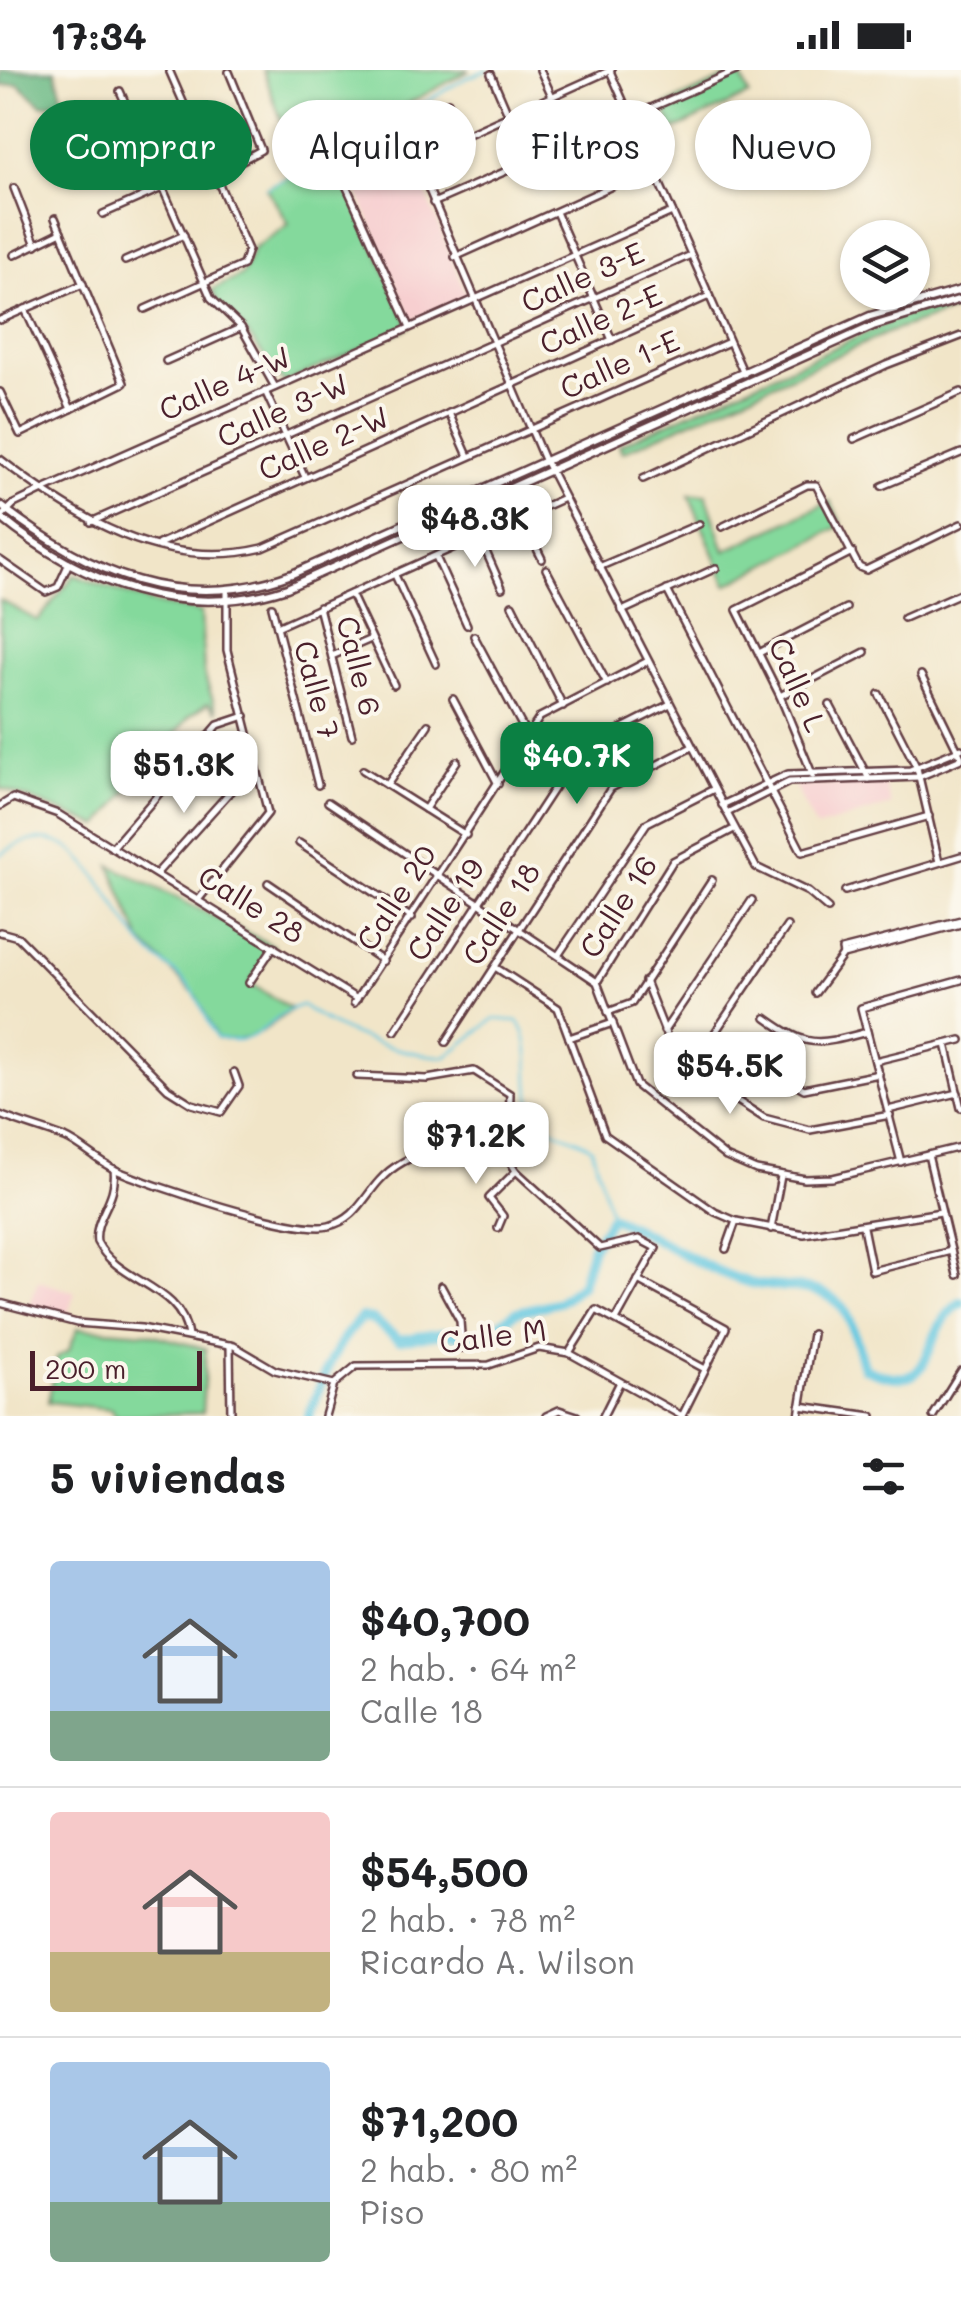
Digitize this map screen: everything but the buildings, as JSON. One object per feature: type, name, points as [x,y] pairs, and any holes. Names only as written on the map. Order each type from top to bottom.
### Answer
[{"type":"main road","points":[[0,517],[68,566],[166,599],[226,603],[287,588],[870,316],[961,290]]},
{"type":"main road","points":[[4,507],[73,556],[168,588],[227,592],[292,574],[873,326],[961,299]]},
{"type":"street","points":[[169,70],[183,100]]},
{"type":"street","points":[[540,70],[552,96]]},
{"type":"street","points":[[590,70],[594,78]]},
{"type":"street","points":[[543,100],[610,70],[623,100]]},
{"type":"street","points":[[668,100],[738,70]]},
{"type":"street","points":[[229,72],[240,100]]},
{"type":"street","points":[[491,74],[502,100]]},
{"type":"street","points":[[120,91],[124,100]]},
{"type":"street","points":[[252,128],[261,150],[252,155]]},
{"type":"street","points":[[433,203],[496,175]]},
{"type":"street","points":[[14,188],[36,245]]},
{"type":"street","points":[[102,214],[157,190]]},
{"type":"street","points":[[163,190],[214,304],[241,327],[278,385]]},
{"type":"street","points":[[145,309],[243,265],[248,250],[223,190]]},
{"type":"street","points":[[348,190],[410,327]]},
{"type":"street","points":[[428,190],[547,466],[732,830],[764,874],[808,892],[828,909]]},
{"type":"street","points":[[454,257],[604,190]]},
{"type":"street","points":[[662,190],[744,374]]},
{"type":"street","points":[[556,212],[612,340]]},
{"type":"street","name":"Calle 4-W","points":[[0,517],[4,507],[672,212]]},
{"type":"street","points":[[0,392],[20,434],[124,383],[54,218]]},
{"type":"street","points":[[14,256],[61,232]]},
{"type":"street","points":[[124,261],[184,235]]},
{"type":"street","name":"Calle 3-E","points":[[492,342],[691,255]]},
{"type":"street","points":[[0,320],[83,284]]},
{"type":"street","name":"Calle 2-E","points":[[511,385],[709,296]]},
{"type":"street","points":[[25,309],[71,409]]},
{"type":"street","points":[[166,362],[241,327]]},
{"type":"street","points":[[642,479],[886,365],[961,336]]},
{"type":"street","name":"Calle 3-W","points":[[91,522],[492,342]]},
{"type":"street","name":"Calle 1-E","points":[[0,459],[91,522],[157,545],[226,556],[262,548],[730,342]]},
{"type":"street","name":"Calle 2-W","points":[[157,545],[511,385]]},
{"type":"street","points":[[265,391],[304,477]]},
{"type":"street","points":[[854,440],[961,392]]},
{"type":"street","points":[[449,413],[468,456]]},
{"type":"street","points":[[882,486],[961,453]]},
{"type":"street","points":[[722,527],[806,485],[816,485],[859,568],[866,570],[961,524]]},
{"type":"street","points":[[277,627],[565,501]]},
{"type":"street","points":[[523,520],[542,559]]},
{"type":"street","points":[[599,567],[698,524]]},
{"type":"street","points":[[480,538],[502,588]]},
{"type":"street","name":"Calle L","points":[[814,779],[780,696],[737,610],[852,552]]},
{"type":"street","points":[[0,560],[46,592],[58,587],[73,556]]},
{"type":"street","points":[[436,557],[466,625]]},
{"type":"street","points":[[622,611],[716,568]]},
{"type":"street","points":[[546,569],[607,683]]},
{"type":"street","points":[[395,575],[436,664]]},
{"type":"street","points":[[667,590],[806,853],[929,816]]},
{"type":"street","points":[[200,899],[268,813],[228,650],[227,592]]},
{"type":"street","points":[[904,618],[961,593]]},
{"type":"street","points":[[351,594],[394,685]]},
{"type":"street","points":[[512,605],[564,706]]},
{"type":"street","name":"Calle 7","points":[[272,607],[318,785]]},
{"type":"street","name":"Calle 6","points":[[320,607],[352,736]]},
{"type":"street","points":[[760,653],[846,608]]},
{"type":"street","points":[[474,636],[528,737]]},
{"type":"street","points":[[332,656],[371,640]]},
{"type":"street","points":[[780,696],[864,652]]},
{"type":"street","name":"Calle 20","points":[[355,1001],[540,717],[648,660]]},
{"type":"street","points":[[920,675],[961,754]]},
{"type":"street","points":[[878,694],[917,768],[940,862]]},
{"type":"street","points":[[453,699],[498,784]]},
{"type":"street","name":"Calle 19","points":[[396,1031],[579,750],[670,704]]},
{"type":"street","points":[[830,705],[869,779]]},
{"type":"street","points":[[112,848],[218,725],[244,716]]},
{"type":"street","points":[[387,785],[428,725]]},
{"type":"street","name":"Calle 18","points":[[446,1042],[610,788],[692,747]]},
{"type":"street","points":[[722,805],[766,783],[812,771],[917,768],[961,754]]},
{"type":"street","points":[[726,813],[788,778],[919,777],[961,754]]},
{"type":"street","points":[[425,809],[457,761]]},
{"type":"street","points":[[363,770],[466,835]]},
{"type":"street","points":[[157,873],[236,784]]},
{"type":"street","points":[[558,954],[647,823],[714,789]]},
{"type":"street","name":"Calle 28","points":[[0,806],[13,798],[58,814],[200,899],[355,1001]]},
{"type":"street","points":[[328,802],[597,982],[636,1085],[726,1157],[781,1176],[832,1178],[961,1147]]},
{"type":"street","name":"Calle 16","points":[[597,982],[672,861],[732,830]]},
{"type":"street","points":[[299,843],[412,918]]},
{"type":"street","points":[[845,892],[961,856]]},
{"type":"street","points":[[608,1012],[632,1002],[712,880]]},
{"type":"street","points":[[268,884],[383,961]]},
{"type":"street","points":[[664,1031],[752,900]]},
{"type":"street","points":[[815,992],[844,954],[961,922]]},
{"type":"street","points":[[689,1071],[786,926]]},
{"type":"street","points":[[0,932],[18,937],[180,1097],[221,1112],[239,1086],[234,1072]]},
{"type":"street","points":[[250,983],[274,946]]},
{"type":"street","points":[[494,967],[558,1008],[605,1135],[674,1186],[736,1222],[804,1234],[941,1212]]},
{"type":"street","points":[[901,1162],[861,1008],[961,980]]},
{"type":"street","points":[[646,981],[676,1062],[780,1124],[829,1129],[958,1093]]},
{"type":"street","points":[[766,1018],[810,1044],[868,1032]]},
{"type":"street","points":[[569,1038],[612,1024]]},
{"type":"street","points":[[875,1061],[961,1040]]},
{"type":"street","points":[[946,1044],[961,1108]]},
{"type":"street","points":[[741,1052],[804,1089],[879,1074]]},
{"type":"street","points":[[357,1076],[427,1079],[474,1070],[510,1094],[506,1143],[516,1172],[600,1248],[639,1238],[656,1248],[616,1320]]},
{"type":"street","points":[[0,1115],[66,1139],[114,1169],[287,1224],[318,1227],[354,1215],[376,1183],[403,1162],[468,1141],[506,1143]]},
{"type":"street","points":[[928,1155],[957,1275]]},
{"type":"street","points":[[114,1169],[116,1190],[100,1222],[97,1242],[108,1258],[180,1307],[188,1336]]},
{"type":"street","points":[[498,1228],[503,1216],[489,1198],[516,1172]]},
{"type":"street","points":[[770,1229],[781,1176]]},
{"type":"street","points":[[726,1249],[736,1222]]},
{"type":"street","points":[[863,1226],[872,1271],[951,1251]]},
{"type":"street","points":[[638,1280],[726,1328],[682,1416]]},
{"type":"street","points":[[441,1286],[462,1328],[462,1348]]},
{"type":"street","points":[[0,1303],[77,1322],[230,1345],[275,1370],[331,1383],[325,1416]]},
{"type":"street","points":[[569,1353],[592,1310],[705,1370]]},
{"type":"street","points":[[798,1416],[812,1334]]},
{"type":"street","points":[[230,1345],[231,1416]]},
{"type":"street","name":"Calle M","points":[[331,1383],[356,1366],[489,1365],[538,1348],[569,1353],[682,1416]]},
{"type":"street","points":[[933,1416],[961,1371]]},
{"type":"street","points":[[603,1416],[620,1382]]},
{"type":"street","points":[[800,1406],[872,1416]]},
{"type":"street","points":[[546,1416],[559,1410],[577,1416]]},
{"type":"shaded area","points":[[356,190],[425,190],[467,297],[412,321]]},
{"type":"shaded area","points":[[885,784],[891,805],[816,828],[794,785]]},
{"type":"shaded area","points":[[38,1281],[75,1292],[67,1318],[29,1307]]},
{"type":"green space","points":[[0,70],[55,70],[63,100],[36,100],[18,84],[0,86]]},
{"type":"green space","points":[[263,70],[470,70],[415,100],[274,100]]},
{"type":"green space","points":[[739,72],[749,95],[738,100],[695,100],[695,120],[675,130],[675,101]]},
{"type":"green space","points":[[272,185],[272,190],[350,190],[410,327],[284,383],[242,327],[221,308],[212,290],[242,275],[253,249],[289,224],[266,188]]},
{"type":"green space","points":[[961,302],[961,308],[889,332],[622,452],[619,445],[902,317]]},
{"type":"green space","points":[[706,494],[725,551],[830,501],[842,525],[727,585],[689,495]]},
{"type":"green space","points":[[74,575],[152,603],[201,612],[204,674],[217,712],[208,703],[190,716],[99,826],[0,788],[0,600],[38,621]]},
{"type":"green space","points":[[110,865],[274,946],[250,983],[291,1009],[248,1037],[217,1038],[196,995],[141,941]]},
{"type":"green space","points":[[78,1328],[147,1333],[206,1349],[202,1413],[115,1416],[111,1409],[48,1402],[57,1357],[69,1350]]},
{"type":"waterway","points":[[266,188],[345,149],[466,78],[488,70]]},
{"type":"waterway","points":[[0,855],[27,841],[50,840],[70,849],[103,885],[146,948],[191,989],[217,1038],[245,1039],[302,1005],[333,1025],[370,1041],[446,1057],[494,1019],[518,1021],[527,1045],[535,1110],[547,1125],[592,1148],[611,1217]]},
{"type":"waterway","points":[[309,1416],[336,1352],[361,1318],[373,1320],[399,1340],[443,1333],[465,1337],[490,1331],[516,1312],[559,1302],[581,1285],[592,1248],[611,1217],[733,1277],[762,1285],[809,1289],[830,1297],[848,1317],[864,1368],[889,1376],[906,1377],[917,1372],[946,1317],[961,1302]]}]
